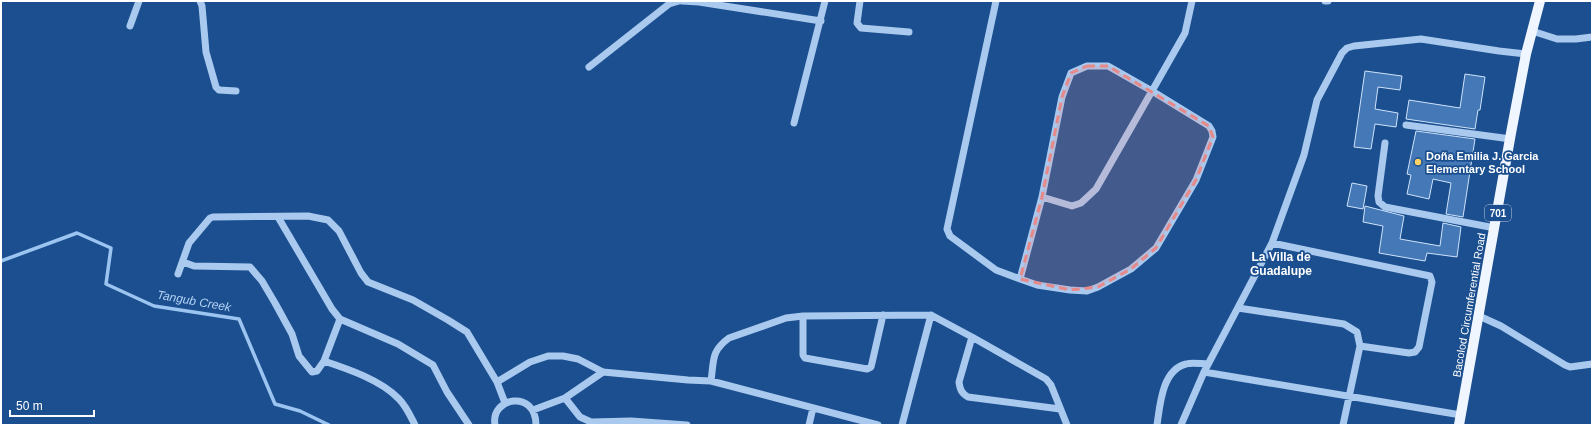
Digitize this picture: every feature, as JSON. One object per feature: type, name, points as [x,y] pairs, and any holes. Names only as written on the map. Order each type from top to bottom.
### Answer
[{"type":"main road","name":"Bacolod Circumferential Road","points":[[1459,425],[1526,54],[1540,1]]},
{"type":"street","points":[[130,26],[139,1]]},
{"type":"street","points":[[200,1],[202,6],[206,52],[216,87],[218,90],[236,91]]},
{"type":"street","points":[[589,67],[669,4],[680,1],[699,2],[821,21]]},
{"type":"street","points":[[794,123],[825,1]]},
{"type":"street","points":[[860,1],[857,23],[861,28],[909,32]]},
{"type":"street","points":[[996,1],[947,229],[950,236],[996,270],[1020,279],[1037,285],[1087,291],[1098,287],[1131,269],[1156,248],[1196,180],[1213,137],[1209,126],[1108,66],[1087,66],[1071,73],[1062,96],[1042,197],[1020,279]]},
{"type":"street","points":[[1042,197],[1072,206],[1081,202],[1096,189],[1185,33],[1192,1]]},
{"type":"street","points":[[1532,31],[1557,39],[1592,37]]},
{"type":"street","points":[[1181,425],[1208,364],[1272,244],[1304,155],[1317,100],[1342,53],[1347,48],[1354,46],[1421,39],[1499,52],[1526,54]]},
{"type":"street","points":[[1406,124],[1511,138]]},
{"type":"street","points":[[1385,143],[1378,196],[1379,202],[1385,207],[1495,228]]},
{"type":"street","points":[[178,274],[189,244],[213,216],[308,216],[330,222],[339,231],[364,278],[368,282],[413,300],[466,332],[497,382],[505,403]]},
{"type":"street","points":[[278,217],[332,309],[340,319],[398,344],[433,365],[447,392],[469,425]]},
{"type":"street","points":[[1272,244],[1430,276],[1432,282],[1419,347],[1415,352],[1409,353],[1360,346]]},
{"type":"street","points":[[182,262],[194,266],[250,267],[262,281],[275,303],[292,334],[301,359],[312,372],[315,372],[324,361],[340,319]]},
{"type":"street","points":[[1238,308],[1344,324],[1357,332],[1360,346],[1343,425]]},
{"type":"street","points":[[803,316],[803,355],[805,358],[867,369],[871,367],[884,315]]},
{"type":"street","points":[[902,425],[931,315]]},
{"type":"street","points":[[711,381],[715,352],[721,344],[729,338],[786,318],[803,316],[931,315],[972,336],[1046,379],[1051,385],[1067,425]]},
{"type":"street","points":[[1479,316],[1501,326],[1565,366],[1570,367],[1592,364]]},
{"type":"street","points":[[972,336],[959,382],[960,389],[963,394],[968,397],[1060,409]]},
{"type":"street","points":[[497,382],[530,362],[548,356],[563,356],[578,359],[602,372],[711,381],[878,425]]},
{"type":"street","points":[[324,361],[351,370],[389,390],[407,409],[415,425]]},
{"type":"street","points":[[1157,425],[1161,398],[1168,379],[1179,367],[1187,364],[1208,364]]},
{"type":"street","points":[[533,410],[565,398],[602,372]]},
{"type":"street","points":[[1204,372],[1461,415]]},
{"type":"street","points":[[565,398],[580,417],[591,422],[631,421],[687,425]]},
{"type":"street","points":[[495,425],[496,415],[499,408],[505,403],[511,401],[523,402],[533,410],[536,417],[536,425]]},
{"type":"street","points":[[809,425],[813,408]]},
{"type":"highlighted area","points":[[1087,66],[1108,66],[1209,126],[1213,137],[1196,180],[1156,248],[1131,269],[1098,287],[1070,290],[1020,279],[1042,197],[1062,97],[1071,73]]},
{"type":"building","points":[[1365,71],[1402,76],[1400,90],[1378,87],[1375,109],[1398,113],[1396,127],[1375,124],[1371,149],[1354,147]]},
{"type":"building","points":[[1465,74],[1485,77],[1480,110],[1478,110],[1475,129],[1406,119],[1409,100],[1460,108]]},
{"type":"building","points":[[1416,131],[1475,139],[1463,217],[1446,214],[1451,183],[1433,179],[1429,199],[1407,194],[1411,175],[1407,174]]},
{"type":"building","points":[[1352,183],[1367,186],[1363,209],[1347,206]]},
{"type":"building","points":[[1365,206],[1404,216],[1400,239],[1440,246],[1443,223],[1461,227],[1457,257],[1427,253],[1425,261],[1379,253],[1383,226],[1363,222]]},
{"type":"waterway","name":"Tangub Creek","points":[[1,261],[77,233],[111,248],[106,284],[154,306],[239,319],[275,404],[300,411],[329,425]]},
{"type":"place","name":"Doña Emilia J. Garcia Elementary School","points":[[1418,162]]},
{"type":"district","name":"La Villa de Guadalupe","points":[[1281,264]]}]
